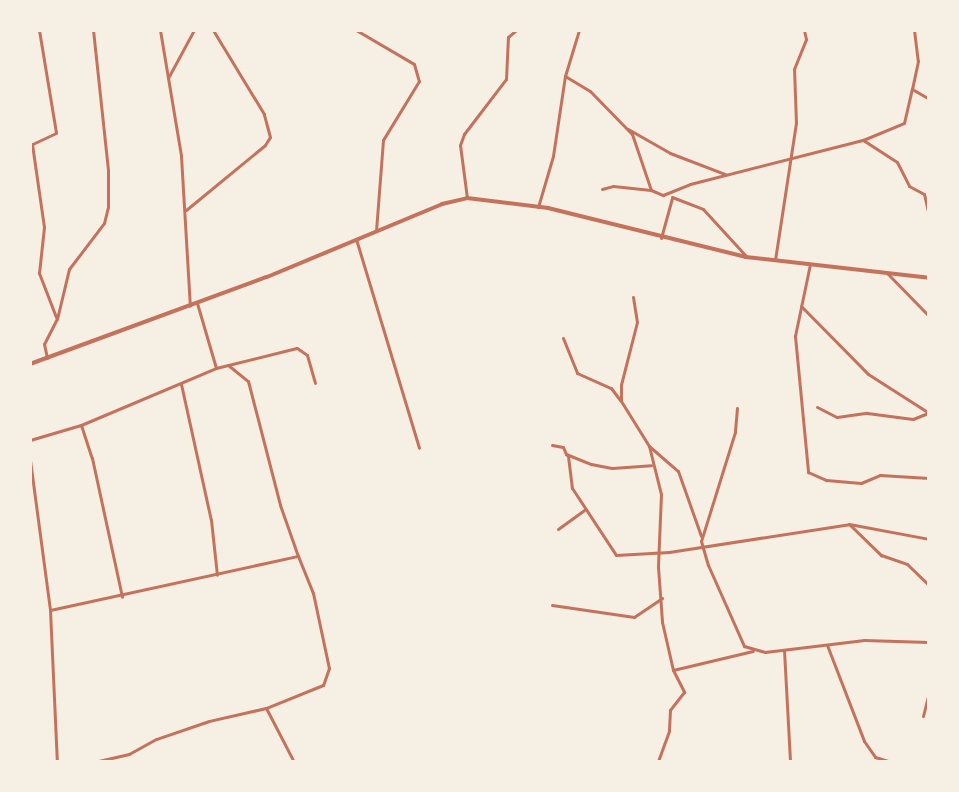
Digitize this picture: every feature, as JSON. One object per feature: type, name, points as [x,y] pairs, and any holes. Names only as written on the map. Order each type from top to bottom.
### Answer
[{"type":"street","points":[[39,30],[56,133],[32,144],[44,227],[39,273],[57,319]]},
{"type":"street","points":[[47,358],[44,345],[57,319],[69,269],[104,223],[108,207],[108,170],[93,30]]},
{"type":"street","points":[[160,30],[186,210],[190,306]]},
{"type":"street","points":[[168,80],[194,30]]},
{"type":"street","points":[[186,210],[270,137],[264,114],[213,30]]},
{"type":"street","points":[[356,30],[414,64],[419,81],[383,140],[376,231]]},
{"type":"street","points":[[467,198],[460,145],[464,134],[506,80],[508,38],[516,30]]},
{"type":"street","points":[[538,207],[553,156],[565,76],[579,30]]},
{"type":"street","points":[[775,260],[792,157],[794,69],[806,39],[804,30]]},
{"type":"street","points":[[602,189],[613,186],[672,195],[726,174],[863,140],[904,123],[918,61],[914,30]]},
{"type":"street","points":[[565,76],[590,91],[628,129],[670,153],[726,174]]},
{"type":"street","points":[[912,89],[929,99]]},
{"type":"street","points":[[628,129],[651,190]]},
{"type":"street","points":[[863,140],[897,162],[909,186],[924,194],[929,216]]},
{"type":"street","points":[[661,238],[672,195]]},
{"type":"street","points":[[672,195],[704,209],[746,257]]},
{"type":"street","points":[[30,364],[267,277],[442,204],[467,198],[538,207],[746,257],[929,278]]},
{"type":"street","points":[[356,239],[418,448]]},
{"type":"street","points":[[810,264],[795,336],[808,472],[826,480],[861,483],[880,475],[929,478]]},
{"type":"street","points":[[887,273],[929,316]]},
{"type":"street","points":[[621,401],[637,322],[633,297]]},
{"type":"street","points":[[197,303],[216,368]]},
{"type":"street","points":[[801,306],[868,374],[929,413]]},
{"type":"street","points":[[563,338],[578,373],[611,388],[649,446],[678,471],[701,536]]},
{"type":"street","points":[[30,440],[81,425],[216,368],[297,348],[307,355],[315,383]]},
{"type":"street","points":[[93,762],[129,754],[156,739],[210,721],[266,708],[323,685],[329,668],[313,593],[280,505],[248,381],[228,365]]},
{"type":"street","points":[[181,384],[212,520],[217,575]]},
{"type":"street","points":[[817,407],[837,417],[873,413],[913,420],[929,413]]},
{"type":"street","points":[[737,408],[735,432],[701,536],[701,547],[744,646],[754,651]]},
{"type":"street","points":[[81,425],[92,458],[122,597]]},
{"type":"street","points":[[552,445],[563,447],[568,456],[572,488],[584,510],[616,555],[701,547],[849,524],[929,539]]},
{"type":"street","points":[[649,446],[651,465],[661,494],[662,552],[658,567],[664,635],[673,670],[684,692],[670,710],[669,731],[658,762]]},
{"type":"street","points":[[568,456],[612,468],[651,465]]},
{"type":"street","points":[[30,460],[50,610],[57,762]]},
{"type":"street","points":[[558,529],[584,510]]},
{"type":"street","points":[[849,524],[881,555],[907,564],[929,585]]},
{"type":"street","points":[[50,610],[122,597],[298,556]]},
{"type":"street","points":[[552,605],[634,617],[662,598]]},
{"type":"street","points":[[673,670],[754,651],[784,650],[864,640],[929,642]]},
{"type":"street","points":[[827,644],[864,741],[878,762]]},
{"type":"street","points":[[784,650],[790,762]]},
{"type":"street","points":[[922,716],[929,692]]},
{"type":"street","points":[[266,708],[294,762]]},
{"type":"street","points":[[875,758],[891,762]]}]
